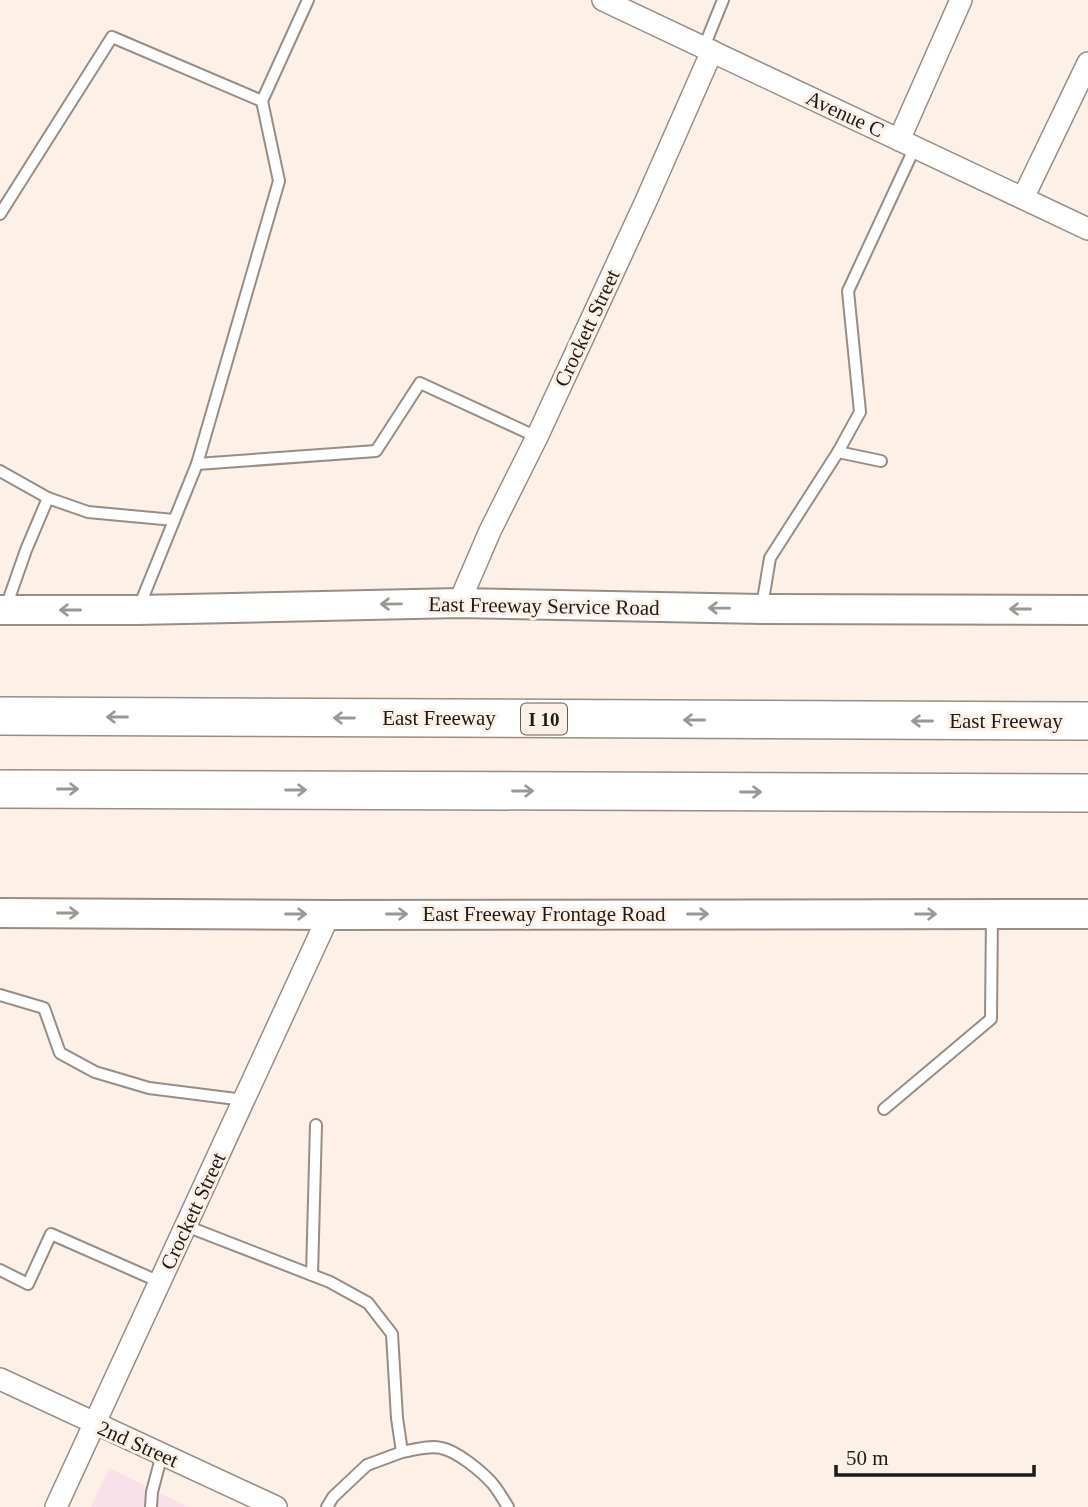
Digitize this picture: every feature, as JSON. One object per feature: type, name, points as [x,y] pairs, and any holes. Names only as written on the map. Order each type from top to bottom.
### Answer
[{"type":"highway","name":"East Freeway","points":[[0,716],[1088,721]]},
{"type":"highway","points":[[0,789],[1088,793]]},
{"type":"main road","name":"East Freeway Service Road","points":[[2,610],[459,603],[762,609],[1088,610]]},
{"type":"main road","name":"East Freeway Frontage Road","points":[[0,913],[1088,914]]},
{"type":"street","name":"Avenue C","points":[[603,0],[1088,229]]},
{"type":"street","points":[[907,143],[961,0]]},
{"type":"street","name":"Crockett Street","points":[[459,603],[490,531],[537,437],[646,201],[708,49]]},
{"type":"street","points":[[1023,198],[1088,63]]},
{"type":"street","name":"Crockett Street","points":[[56,1507],[329,915]]},
{"type":"street","name":"2nd Street","points":[[0,1379],[276,1507]]},
{"type":"lane","points":[[138,610],[197,464],[279,181],[262,101],[308,0]]},
{"type":"lane","points":[[708,49],[723,0]]},
{"type":"lane","points":[[0,214],[112,37],[262,101]]},
{"type":"lane","points":[[762,609],[770,558],[838,452],[860,412],[848,290],[907,143]]},
{"type":"lane","points":[[197,464],[376,451],[420,383],[537,437]]},
{"type":"lane","points":[[838,452],[881,461]]},
{"type":"lane","points":[[0,471],[48,498],[88,512],[174,520]]},
{"type":"lane","points":[[2,610],[48,498]]},
{"type":"lane","points":[[884,1109],[990,1019],[992,914]]},
{"type":"lane","points":[[0,995],[44,1009],[60,1053],[95,1072],[149,1088],[244,1100]]},
{"type":"lane","points":[[312,1275],[316,1125]]},
{"type":"lane","points":[[186,1226],[330,1282],[368,1303],[392,1334],[397,1418],[402,1452]]},
{"type":"lane","points":[[0,1269],[28,1283],[51,1234],[160,1282]]},
{"type":"lane","points":[[327,1507],[332,1497],[367,1465],[415,1449],[442,1448],[469,1463],[492,1484],[508,1507]]},
{"type":"lane","points":[[152,1507],[152,1492],[162,1454]]},
{"type":"shaded area","points":[[109,1468],[189,1507],[91,1507]]}]
